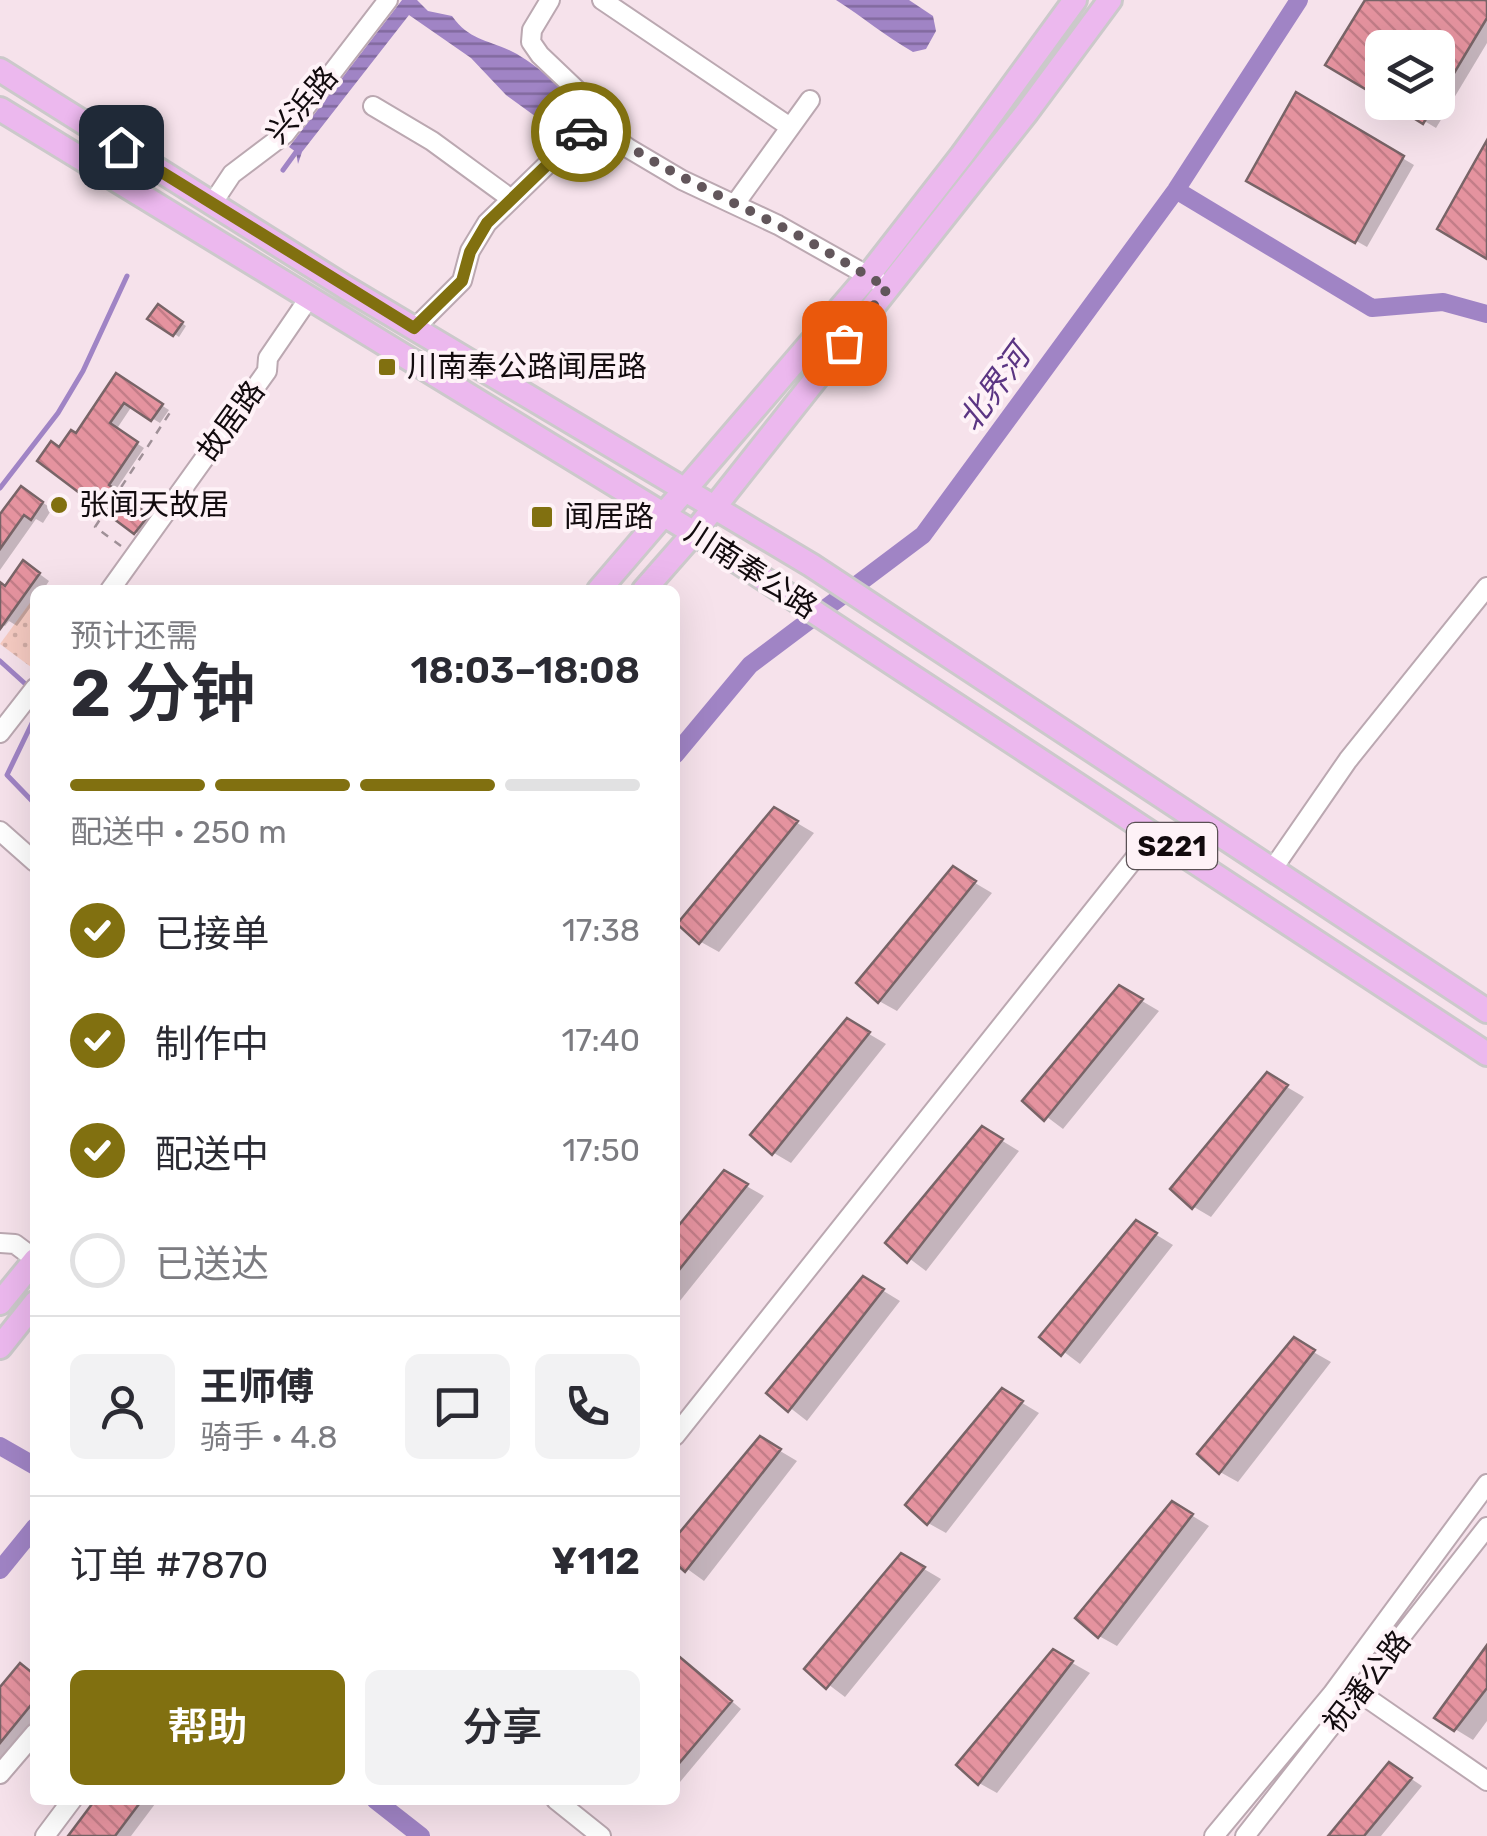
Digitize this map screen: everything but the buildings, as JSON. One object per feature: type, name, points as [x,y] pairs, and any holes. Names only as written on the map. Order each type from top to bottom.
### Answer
[{"type":"main road","points":[[648,585],[713,508],[878,282],[962,155],[1075,0]]},
{"type":"main road","points":[[603,585],[1027,112],[1110,0]]},
{"type":"main road","name":"川南奉公路","points":[[0,70],[414,328],[811,565],[1487,1011]]},
{"type":"main road","name":"川南奉公路","points":[[0,109],[694,533],[1487,1054]]},
{"type":"main road","points":[[0,1303],[30,1265]]},
{"type":"main road","points":[[0,1347],[30,1309]]},
{"type":"street","name":"兴浜路","points":[[212,204],[232,174],[285,134],[388,0]]},
{"type":"street","points":[[550,0],[532,30],[530,42],[582,95],[592,121],[655,164],[778,224],[878,282]]},
{"type":"street","points":[[602,0],[790,127]]},
{"type":"street","points":[[735,204],[810,100]]},
{"type":"street","points":[[373,106],[432,142],[510,198]]},
{"type":"street","points":[[414,328],[462,281],[470,252],[487,223],[592,121]]},
{"type":"street","name":"故居路","points":[[114,585],[267,371],[268,358],[309,298]]},
{"type":"street","points":[[1272,870],[1348,760],[1487,587]]},
{"type":"street","points":[[0,733],[30,694]]},
{"type":"street","points":[[0,832],[30,858]]},
{"type":"street","points":[[680,1430],[1154,834]]},
{"type":"street","points":[[0,1243],[15,1244],[30,1255]]},
{"type":"street","points":[[1214,1836],[1332,1694],[1487,1484]]},
{"type":"street","name":"祝潘公路","points":[[1246,1836],[1487,1526]]},
{"type":"street","points":[[1360,1693],[1487,1781]]},
{"type":"street","points":[[0,1774],[30,1738]]},
{"type":"street","points":[[45,1836],[68,1805]]},
{"type":"street","points":[[562,1805],[601,1836]]},
{"type":"path","points":[[134,556],[96,527],[172,408]]},
{"type":"shaded area","points":[[402,0],[417,0],[428,11],[452,16],[472,35],[530,63],[575,103],[580,110],[576,123],[557,132],[506,95],[471,58],[409,15],[302,152],[298,164],[296,152],[289,147]]},
{"type":"shaded area","points":[[836,0],[909,0],[933,16],[936,31],[926,49],[913,52]]},
{"type":"shaded area","points":[[30,603],[30,666],[0,644]]},
{"type":"waterway","name":"北界河","points":[[680,749],[750,665],[923,535],[1176,190],[1299,0]]},
{"type":"waterway","points":[[283,170],[299,148]]},
{"type":"waterway","points":[[1176,190],[1372,308],[1443,302],[1487,314]]},
{"type":"waterway","points":[[0,488],[58,413],[83,371],[127,276]]},
{"type":"waterway","points":[[0,661],[30,688]]},
{"type":"waterway","points":[[30,727],[7,775],[30,799]]},
{"type":"waterway","points":[[0,1446],[30,1463]]},
{"type":"waterway","name":"北界河","points":[[0,1570],[30,1533]]},
{"type":"waterway","points":[[381,1805],[421,1836]]},
{"type":"way so far","points":[[581,132],[592,121],[682,180],[778,224],[888,288],[844,343]]},
{"type":"place","name":"川南奉公路闻居路","points":[[387,367]]},
{"type":"place","name":"张闻天故居","points":[[59,505]]},
{"type":"place","name":"闻居路","points":[[542,517]]},
{"type":"route","points":[[121,147],[414,328],[462,281],[470,252],[487,223],[581,132]]}]
